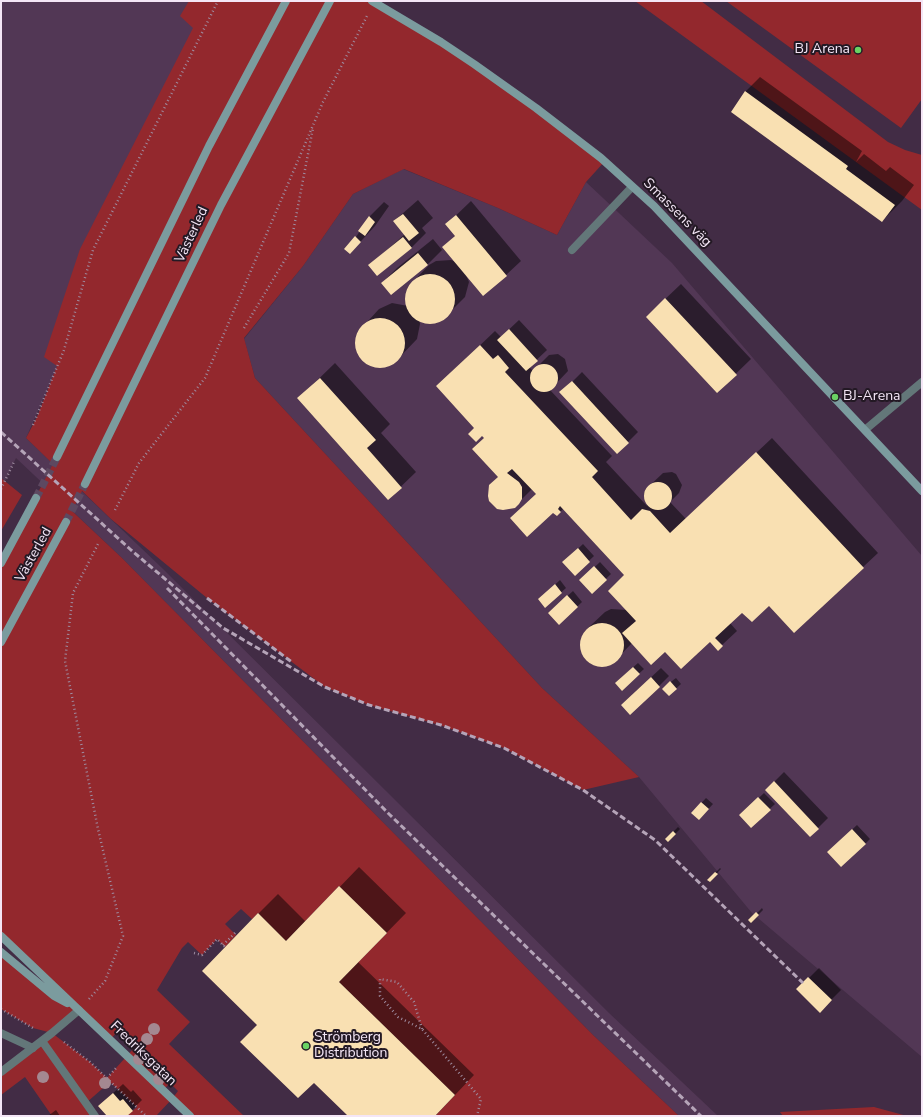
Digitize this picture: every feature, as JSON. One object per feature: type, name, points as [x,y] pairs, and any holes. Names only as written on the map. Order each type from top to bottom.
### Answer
[{"type":"street","name":"Västerled","points":[[57,457],[209,146],[286,1]]},
{"type":"street","name":"Västerled","points":[[85,484],[221,205],[330,1]]},
{"type":"street","name":"Smassens väg","points":[[373,2],[441,42],[536,108],[601,158],[654,206],[922,490]]},
{"type":"street","points":[[572,250],[632,186]]},
{"type":"street","points":[[866,429],[922,382]]},
{"type":"street","name":"Västerled","points":[[1,563],[36,498]]},
{"type":"street","name":"Västerled","points":[[1,642],[66,522]]},
{"type":"street","name":"Fredriksgatan","points":[[1,936],[190,1116]]},
{"type":"street","name":"Fredriksgatan","points":[[1,952],[54,996],[79,1010]]},
{"type":"street","points":[[1,1072],[42,1041],[79,1010]]},
{"type":"street","points":[[1,1033],[33,1048]]},
{"type":"street","points":[[42,1041],[95,1116]]},
{"type":"path","points":[[33,426],[64,350],[93,250],[218,1]]},
{"type":"path","points":[[115,510],[139,463],[205,378],[314,122],[373,2]]},
{"type":"path","points":[[244,328],[288,253],[314,122]]},
{"type":"path","points":[[1,489],[14,462]]},
{"type":"path","points":[[79,1010],[105,981],[122,936],[98,829],[65,662],[73,593],[98,544]]},
{"type":"path","points":[[194,953],[202,955],[217,939],[224,946],[236,932]]},
{"type":"path","points":[[422,1029],[414,1002],[397,982],[380,979],[380,996],[398,1017],[422,1029],[481,1099],[477,1116]]},
{"type":"path","points":[[1,1009],[33,1028],[52,1033],[90,1062],[146,1116]]},
{"type":"shaded area","points":[[1,1],[218,1],[26,438],[161,567],[609,1013],[718,1116],[679,1116],[593,1035],[122,558],[16,458],[5,481],[1,478]]},
{"type":"shaded area","points":[[189,1],[372,1],[441,42],[605,161],[586,182],[557,235],[498,208],[404,169],[353,194],[303,266],[244,338],[255,378],[542,688],[639,777],[583,790],[504,748],[440,725],[369,705],[325,687],[207,598],[111,519],[82,491],[72,511],[122,558],[593,1035],[679,1116],[435,1116],[455,1095],[339,982],[387,933],[339,886],[286,941],[258,913],[252,919],[241,909],[225,924],[236,935],[225,947],[217,939],[202,955],[188,942],[182,948],[157,990],[190,1022],[169,1044],[244,1116],[190,1116],[172,1099],[156,1116],[127,1116],[137,1107],[110,1082],[86,1103],[95,1116],[52,1116],[25,1077],[1,1095],[1,1072],[52,1033],[33,1028],[1,1009],[1,952],[77,1009],[1,936],[1,563],[53,464],[26,438],[37,417],[57,366],[44,357],[80,249],[193,28],[180,16]],"holes":[[[79,1010],[110,1040],[117,1032],[134,1048],[107,1078],[90,1062],[52,1033]],[[170,1083],[178,1091],[172,1099],[163,1090]]]},
{"type":"shaded area","points":[[635,1],[701,1],[888,142],[905,150],[922,155],[922,210]]},
{"type":"shaded area","name":"BJ Arena","points":[[726,1],[922,1],[922,99],[901,128]]},
{"type":"shaded area","points":[[403,169],[498,208],[557,235],[586,182],[672,263],[922,556],[922,1057],[752,913],[639,777],[542,688],[255,378],[244,339],[303,266],[353,194]]},
{"type":"shaded area","points":[[1,478],[22,495],[1,531]]},
{"type":"shaded area","points":[[874,1107],[907,1116],[783,1116],[780,1112]]},
{"type":"building","points":[[745,91],[848,166],[846,169],[895,205],[882,222],[731,112]]},
{"type":"building","points":[[403,214],[419,233],[409,241],[393,221]]},
{"type":"building","points":[[456,215],[507,276],[483,296],[442,247],[455,236],[445,224]]},
{"type":"building","points":[[369,216],[375,222],[365,236],[358,231]]},
{"type":"building","points":[[355,236],[361,242],[350,254],[344,249]]},
{"type":"building","points":[[403,237],[412,248],[377,276],[368,265]]},
{"type":"building","points":[[418,253],[428,265],[391,295],[381,283]]},
{"type":"building","points":[[430,274],[440,276],[448,281],[453,289],[455,299],[453,309],[448,317],[440,322],[430,324],[420,322],[412,317],[407,309],[405,299],[407,289],[412,281],[420,276]]},
{"type":"building","points":[[665,298],[737,375],[717,393],[646,317]]},
{"type":"building","points":[[375,318],[385,318],[398,325],[405,338],[405,348],[398,361],[385,368],[375,368],[366,364],[359,357],[355,348],[355,338],[359,329],[366,322]]},
{"type":"building","points":[[509,329],[538,361],[526,371],[497,340]]},
{"type":"building","points":[[480,345],[493,359],[498,355],[509,368],[505,372],[598,471],[592,477],[631,520],[642,509],[650,511],[670,533],[756,452],[864,568],[794,633],[769,606],[752,622],[742,613],[715,638],[723,646],[718,651],[710,642],[681,669],[665,652],[651,665],[622,633],[636,621],[608,591],[624,575],[560,506],[558,509],[561,512],[557,516],[553,513],[527,537],[510,518],[536,494],[512,469],[507,473],[519,482],[522,487],[522,499],[519,504],[515,508],[503,510],[497,509],[489,501],[489,485],[498,477],[472,449],[484,438],[482,436],[476,442],[468,434],[474,428],[436,386]]},
{"type":"building","points":[[544,364],[550,365],[554,368],[557,372],[557,384],[554,388],[550,391],[544,392],[538,391],[534,388],[531,384],[530,378],[531,372],[534,368],[538,365]]},
{"type":"building","points":[[320,378],[376,440],[367,448],[402,488],[388,500],[297,398]]},
{"type":"building","points":[[572,381],[629,443],[617,454],[559,392]]},
{"type":"building","points":[[658,482],[664,483],[668,486],[671,490],[671,502],[668,506],[664,509],[658,510],[652,509],[648,506],[645,502],[644,496],[645,490],[648,486],[652,483]]},
{"type":"building","points":[[578,548],[590,562],[575,576],[562,562]]},
{"type":"building","points":[[594,566],[607,580],[592,594],[579,580]]},
{"type":"building","points":[[555,584],[562,593],[545,608],[538,599]]},
{"type":"building","points":[[567,595],[578,607],[559,625],[548,613]]},
{"type":"building","points":[[598,623],[606,623],[611,624],[618,629],[623,636],[623,654],[618,661],[611,666],[598,667],[590,664],[583,657],[580,649],[580,641],[583,633],[590,626]]},
{"type":"building","points":[[633,667],[640,674],[622,691],[615,683]]},
{"type":"building","points":[[651,677],[660,687],[630,715],[621,705]]},
{"type":"building","points":[[670,681],[677,689],[669,696],[662,689]]},
{"type":"building","points":[[774,781],[819,829],[810,837],[765,790]]},
{"type":"building","points":[[758,797],[771,810],[751,828],[739,815]]},
{"type":"building","points":[[701,802],[709,809],[699,820],[691,813]]},
{"type":"building","points":[[852,829],[866,844],[841,867],[827,852]]},
{"type":"building","points":[[673,831],[676,834],[668,842],[665,839]]},
{"type":"building","points":[[715,872],[718,874],[710,882],[707,880]]},
{"type":"building","points":[[339,886],[387,933],[339,982],[455,1095],[435,1116],[348,1116],[314,1083],[298,1098],[240,1042],[257,1025],[202,971],[258,913],[286,941]]},
{"type":"building","points":[[756,912],[759,915],[751,923],[748,920]]},
{"type":"building","points":[[808,977],[832,1000],[820,1013],[796,989]]},
{"type":"building","points":[[113,1093],[120,1101],[123,1099],[133,1111],[127,1116],[107,1116],[98,1106]]},
{"type":"tunnel","points":[[36,498],[57,457]]},
{"type":"tunnel","points":[[66,522],[85,484]]},
{"type":"railway","points":[[1,432],[131,550],[223,628],[325,687],[369,705],[441,725],[504,748],[583,790],[655,840],[803,983]]},
{"type":"railway","points":[[167,588],[389,814],[701,1116]]},
{"type":"railway","points":[[207,598],[293,663]]},
{"type":"place","name":"BJ Arena","points":[[858,50]]},
{"type":"place","name":"BJ-Arena","points":[[835,397]]},
{"type":"place","name":"Strömberg Distribution","points":[[306,1046]]}]
